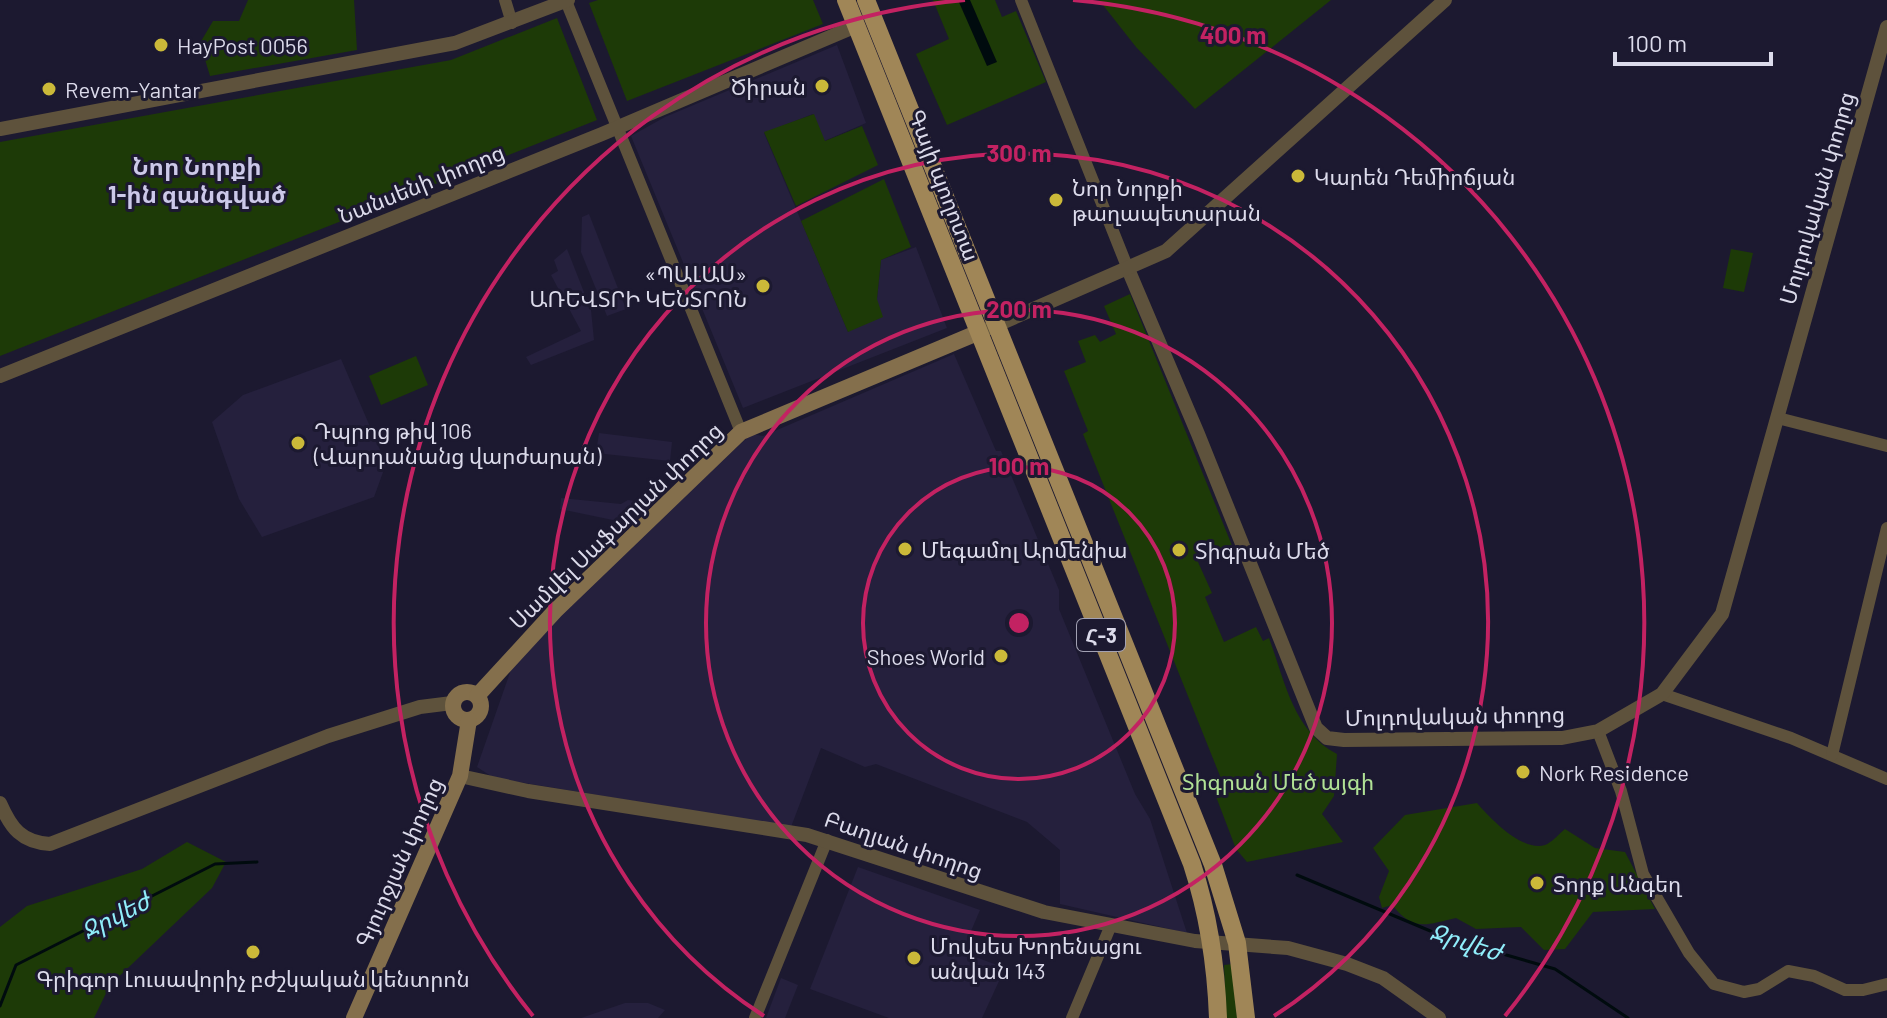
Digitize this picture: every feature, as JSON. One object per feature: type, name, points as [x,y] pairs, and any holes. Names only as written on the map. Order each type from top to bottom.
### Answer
[{"type":"main road","name":"Գայի պողոտա","points":[[846,0],[977,333],[1164,792],[1208,913],[1218,1018]]},
{"type":"main road","name":"Գայի պողոտա","points":[[866,0],[1213,865],[1237,943],[1246,1018]]},
{"type":"main road","name":"Սամվել Սաֆարյան փողոց","points":[[477,696],[555,611],[741,432],[977,333]]},
{"type":"main road","points":[[465,692],[477,696],[481,704],[480,713],[469,720],[456,716],[452,703],[465,692]]},
{"type":"main road","name":"Գյուրջյան փողոց","points":[[354,1018],[460,776],[469,720]]},
{"type":"street","points":[[505,0],[512,23]]},
{"type":"street","points":[[0,129],[455,43],[567,0],[741,432]]},
{"type":"street","points":[[1021,0],[1128,269]]},
{"type":"street","points":[[977,333],[1166,251],[1429,7],[1445,0]]},
{"type":"street","name":"Նանսենի փողոց","points":[[0,376],[617,127],[856,26]]},
{"type":"street","name":"Մոլդովական փողոց","points":[[1128,269],[1316,728],[1327,738],[1357,741],[1562,738],[1598,731],[1662,694],[1722,614],[1887,27]]},
{"type":"street","points":[[1778,418],[1887,446]]},
{"type":"street","points":[[1832,755],[1884,558],[1887,528]]},
{"type":"street","points":[[1662,694],[1832,755],[1887,779]]},
{"type":"street","points":[[0,803],[15,832],[24,840],[50,844],[328,736],[420,707],[452,703]]},
{"type":"street","points":[[1598,731],[1621,791],[1643,874],[1689,953],[1714,984],[1744,992],[1759,989],[1788,971],[1814,976],[1845,990],[1863,990],[1887,984]]},
{"type":"street","name":"Բաղյան փողոց","points":[[460,776],[827,840],[954,886],[1044,912],[1213,942],[1274,946],[1347,964],[1383,978],[1439,1018]]},
{"type":"street","points":[[755,1018],[827,840]]},
{"type":"street","points":[[1072,1018],[1111,925]]},
{"type":"shaded area","points":[[958,0],[970,0],[997,62],[987,66]]},
{"type":"shaded area","points":[[837,45],[866,123],[824,141],[813,114],[764,133],[848,332],[877,299],[881,260],[916,247],[947,328],[743,408],[631,136],[665,117]]},
{"type":"shaded area","points":[[589,214],[626,309],[607,316],[581,252],[582,217]]},
{"type":"shaded area","points":[[567,249],[591,310],[594,340],[531,365],[526,357],[581,331],[551,275],[558,271],[554,260]]},
{"type":"shaded area","points":[[954,354],[996,451],[1001,451],[1059,590],[1059,609],[1135,794],[1150,819],[1187,933],[1060,904],[1060,850],[1027,822],[876,764],[865,767],[821,748],[791,827],[494,778],[477,767],[513,664],[577,597],[751,434],[763,436]]},
{"type":"shaded area","name":"Դպրոց թիվ 106 (Վարդանանց վարժարան)","points":[[341,359],[386,464],[374,497],[262,537],[239,499],[212,422],[243,395]]},
{"type":"shaded area","points":[[599,433],[672,442],[670,461],[596,453]]},
{"type":"shaded area","points":[[561,498],[621,504],[628,500],[649,503],[632,524],[560,509]]},
{"type":"shaded area","points":[[858,867],[980,910],[962,952],[1005,968],[982,1018],[889,1018],[810,989]]},
{"type":"shaded area","points":[[781,978],[798,985],[785,1018],[766,1018]]},
{"type":"shaded area","points":[[625,1003],[648,1003],[665,1010],[658,1018],[581,1018]]},
{"type":"green space","points":[[248,0],[354,0],[357,50],[210,76],[200,43],[213,21],[239,21]]},
{"type":"green space","points":[[598,0],[813,0],[823,24],[627,101],[589,3]]},
{"type":"green space","points":[[933,0],[995,0],[1002,17],[1016,11],[1046,82],[947,125],[916,54],[949,39]]},
{"type":"green space","points":[[1099,0],[1331,0],[1195,109],[1136,47]]},
{"type":"green space","points":[[557,18],[597,120],[0,356],[0,142],[451,60]]},
{"type":"green space","points":[[814,114],[825,141],[862,126],[878,165],[796,206],[764,132]]},
{"type":"green space","points":[[884,179],[911,247],[881,260],[877,299],[883,317],[848,332],[801,221]]},
{"type":"green space","points":[[1731,249],[1753,253],[1744,292],[1723,288]]},
{"type":"green space","name":"Տիգրան Մեծ այգի","points":[[1130,294],[1233,548],[1198,562],[1212,593],[1205,597],[1224,642],[1256,627],[1263,641],[1269,638],[1300,719],[1322,744],[1337,754],[1334,796],[1322,814],[1343,842],[1247,862],[1236,849],[1212,786],[1222,781],[1083,434],[1088,431],[1064,371],[1086,362],[1078,341],[1095,335],[1100,342],[1116,334],[1104,306]]},
{"type":"green space","points":[[416,356],[428,385],[381,405],[369,376]]},
{"type":"green space","points":[[1477,803],[1507,832],[1526,844],[1545,845],[1565,829],[1595,848],[1625,852],[1655,909],[1593,912],[1565,949],[1544,950],[1521,927],[1476,929],[1456,918],[1421,924],[1407,919],[1392,905],[1382,908],[1379,897],[1389,871],[1373,848],[1405,815]]},
{"type":"green space","points":[[187,842],[226,862],[212,888],[110,985],[94,1018],[0,1018],[0,927],[27,906],[142,869]]},
{"type":"green space","points":[[1233,964],[1237,1018],[1226,1018],[1224,965]]},
{"type":"waterway","name":"Ջրվեժ","points":[[0,1006],[16,965],[215,864],[257,862]]},
{"type":"waterway","name":"Ջրվեժ","points":[[1297,875],[1447,938],[1555,969],[1628,1018]]},
{"type":"place","name":"HayPost 0056","points":[[161,45]]},
{"type":"place","name":"Ծիրան","points":[[822,86]]},
{"type":"place","name":"Revem-Yantar","points":[[49,89]]},
{"type":"place","name":"Կարեն Դեմիրճյան","points":[[1298,176]]},
{"type":"place","name":"Նոր Նորքի թաղապետարան","points":[[1056,200]]},
{"type":"place","name":"«ՊԱԼԱՍ» ԱՌԵՎՏՐԻ ԿԵՆՏՐՈՆ","points":[[763,286]]},
{"type":"place","name":"Դպրոց թիվ 106 (Վարդանանց վարժարան)","points":[[298,443]]},
{"type":"place","name":"Մեգամոլ Արմենիա","points":[[905,549]]},
{"type":"place","name":"Տիգրան Մեծ","points":[[1179,550]]},
{"type":"place","name":"Shoes World","points":[[1001,656]]},
{"type":"place","name":"Nork Residence","points":[[1523,772]]},
{"type":"place","name":"Տորք Անգեղ","points":[[1537,883]]},
{"type":"place","name":"Գրիգոր Լուսավորիչ բժշկական կենտրոն","points":[[253,952]]},
{"type":"place","name":"Մովսես Խորենացու անվան 143","points":[[914,958]]},
{"type":"district","name":"Նոր Նորքի 1-ին զանգված","points":[[197,179]]}]
